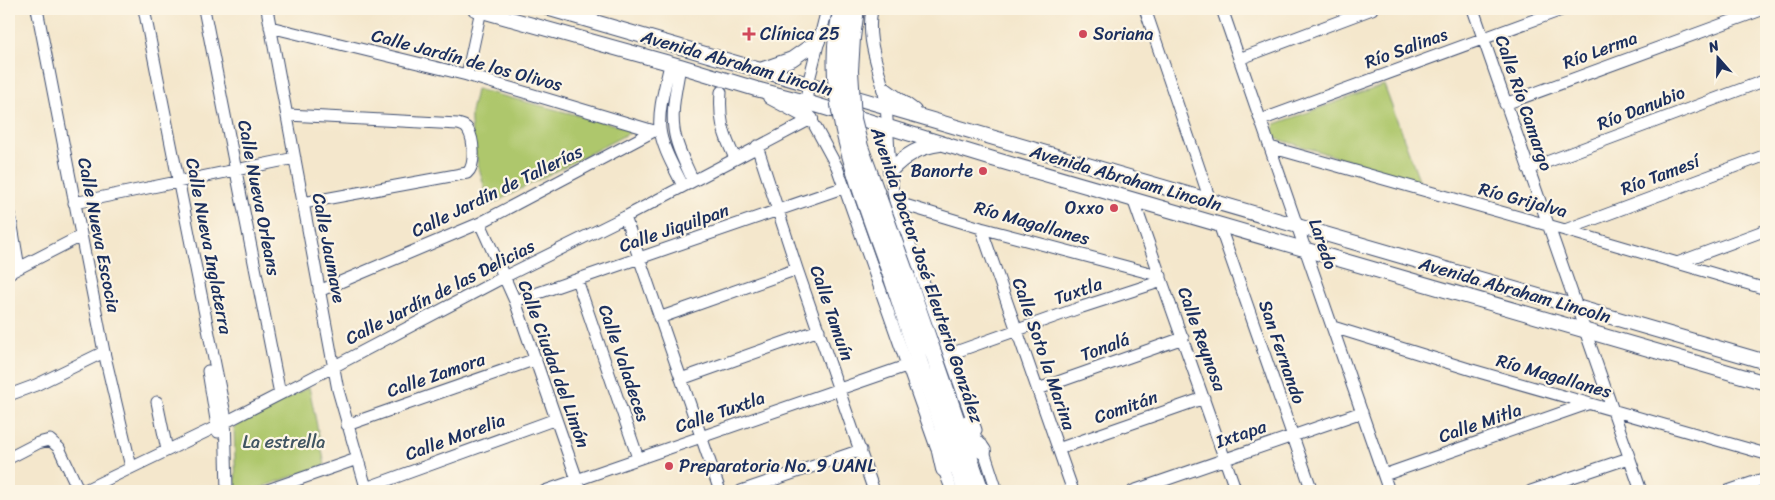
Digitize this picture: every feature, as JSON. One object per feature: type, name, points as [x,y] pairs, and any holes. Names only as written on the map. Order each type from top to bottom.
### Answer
[{"type":"highway","name":"Avenida Doctor José Eleuterio González","points":[[842,9],[835,60],[842,122],[849,150],[900,279],[943,377],[981,491]]},
{"type":"highway","name":"Avenida Doctor José Eleuterio González","points":[[856,9],[850,71],[853,118],[900,279],[913,365],[966,491]]},
{"type":"highway","points":[[913,365],[939,445],[944,469]]},
{"type":"highway","points":[[943,377],[954,389],[974,440],[984,451]]},
{"type":"main road","points":[[550,9],[1766,362]]},
{"type":"main road","name":"Avenida Abraham Lincoln","points":[[478,10],[675,65],[756,90],[806,102],[993,159],[1766,383]]},
{"type":"main road","points":[[760,70],[792,59],[818,41]]},
{"type":"main road","points":[[884,89],[923,118]]},
{"type":"main road","points":[[756,90],[811,119]]},
{"type":"main road","points":[[976,153],[984,146],[981,134]]},
{"type":"main road","points":[[993,159],[996,146],[1005,142]]},
{"type":"main road","points":[[890,171],[897,163],[915,151],[931,145],[946,144]]},
{"type":"street","name":"Calle Nueva Escocia","points":[[36,9],[104,352],[131,467]]},
{"type":"street","name":"Calle Nueva Inglaterra","points":[[136,9],[174,183],[222,424],[227,491]]},
{"type":"street","name":"Calle Nueva Inglaterra","points":[[144,9],[174,183]]},
{"type":"street","name":"Calle Nueva Orleans","points":[[204,9],[280,394]]},
{"type":"street","name":"Calle Jaumave","points":[[267,9],[333,367],[347,425],[367,490]]},
{"type":"street","points":[[827,9],[808,84],[806,102],[811,119],[837,167],[913,365]]},
{"type":"street","points":[[872,9],[871,42],[884,89],[890,171],[895,202],[997,491]]},
{"type":"street","points":[[1145,9],[1210,200]]},
{"type":"street","name":"Laredo","points":[[1222,9],[1390,491]]},
{"type":"street","points":[[1239,59],[1372,9]]},
{"type":"street","name":"Calle Río Camargo","points":[[1473,9],[1547,226],[1641,491]]},
{"type":"street","name":"Río Salinas","points":[[1261,120],[1564,9]]},
{"type":"street","name":"Río Lerma","points":[[1505,104],[1764,9]]},
{"type":"street","points":[[467,75],[478,10]]},
{"type":"street","name":"Calle Jardín de los Olivos","points":[[270,27],[467,75],[657,130]]},
{"type":"street","points":[[675,65],[668,106],[657,130],[673,148],[688,183]]},
{"type":"street","name":"Río Danubio","points":[[1528,169],[1766,80]]},
{"type":"street","points":[[721,92],[720,120],[725,137],[735,158]]},
{"type":"street","points":[[668,106],[674,129],[673,148]]},
{"type":"street","points":[[288,115],[449,123],[465,126],[470,134],[472,143],[473,163],[470,171],[464,174],[303,203]]},
{"type":"street","name":"Calle Jardín de las Delicias","points":[[83,491],[222,424],[811,119]]},
{"type":"street","name":"Calle Jardín de Tallerías","points":[[319,291],[480,223],[657,130]]},
{"type":"street","name":"Calle Tamuín","points":[[757,146],[874,491]]},
{"type":"street","name":"Río Grijalva","points":[[1270,147],[1766,289]]},
{"type":"street","name":"Río Tamesí","points":[[1565,230],[1766,154]]},
{"type":"street","points":[[74,203],[295,158]]},
{"type":"street","name":"Calle Jiquilpan","points":[[515,301],[845,187]]},
{"type":"street","name":"Calle Reynosa","points":[[1133,199],[1236,491]]},
{"type":"street","name":"Río Magallanes","points":[[895,202],[1162,279]]},
{"type":"street","points":[[10,214],[14,270],[82,236]]},
{"type":"street","points":[[624,217],[720,491]]},
{"type":"street","name":"Calle Ciudad del Limón","points":[[480,223],[515,301],[579,486]]},
{"type":"street","name":"San Fernando","points":[[1219,224],[1312,491]]},
{"type":"street","name":"Calle Soto la Marina","points":[[981,228],[1073,491]]},
{"type":"street","points":[[1677,263],[1766,230]]},
{"type":"street","points":[[659,318],[798,269]]},
{"type":"street","name":"Tuxtla","points":[[950,354],[1162,279]]},
{"type":"street","name":"Calle Valadeces","points":[[577,280],[638,458]]},
{"type":"street","name":"Río Magallanes","points":[[1333,327],[1587,404],[1766,454]]},
{"type":"street","points":[[680,379],[819,330]]},
{"type":"street","name":"Tonalá","points":[[1038,390],[1183,338]]},
{"type":"street","points":[[9,395],[36,385],[104,352]]},
{"type":"street","name":"Calle Zamora","points":[[347,425],[536,359]]},
{"type":"street","name":"Calle Tuxtla","points":[[545,491],[579,486],[638,458],[913,365]]},
{"type":"street","name":"Comitán","points":[[1058,449],[1204,398]]},
{"type":"street","points":[[157,402],[167,450]]},
{"type":"street","name":"Calle Mitla","points":[[1384,475],[1587,404]]},
{"type":"street","name":"Ixtapa","points":[[1133,491],[1362,412]]},
{"type":"street","name":"Calle Morelia","points":[[367,490],[556,419]]},
{"type":"street","name":"Calle Nueva Inglaterra","points":[[219,491],[222,424]]},
{"type":"street","points":[[9,458],[38,443],[50,440],[59,448],[79,491]]},
{"type":"street","points":[[740,491],[861,450]]},
{"type":"street","points":[[1531,491],[1629,458]]},
{"type":"street","points":[[265,491],[357,459]]},
{"type":"street","points":[[944,469],[952,491]]},
{"type":"street","points":[[1728,491],[1766,478]]},
{"type":"green space","points":[[1384,85],[1420,182],[1271,137],[1275,124]]},
{"type":"green space","points":[[476,89],[635,130],[490,205],[483,184],[472,134],[471,112]]},
{"type":"green space","name":"La estrella","points":[[309,387],[325,465],[251,491],[236,491],[234,427]]},
{"type":"place","name":"Clínica 25","points":[[749,34]]},
{"type":"place","name":"Soriana","points":[[1083,34]]},
{"type":"place","name":"Banorte","points":[[983,171]]},
{"type":"place","name":"Oxxo","points":[[1114,208]]},
{"type":"place","name":"Preparatoria No. 9 UANL","points":[[669,466]]}]
